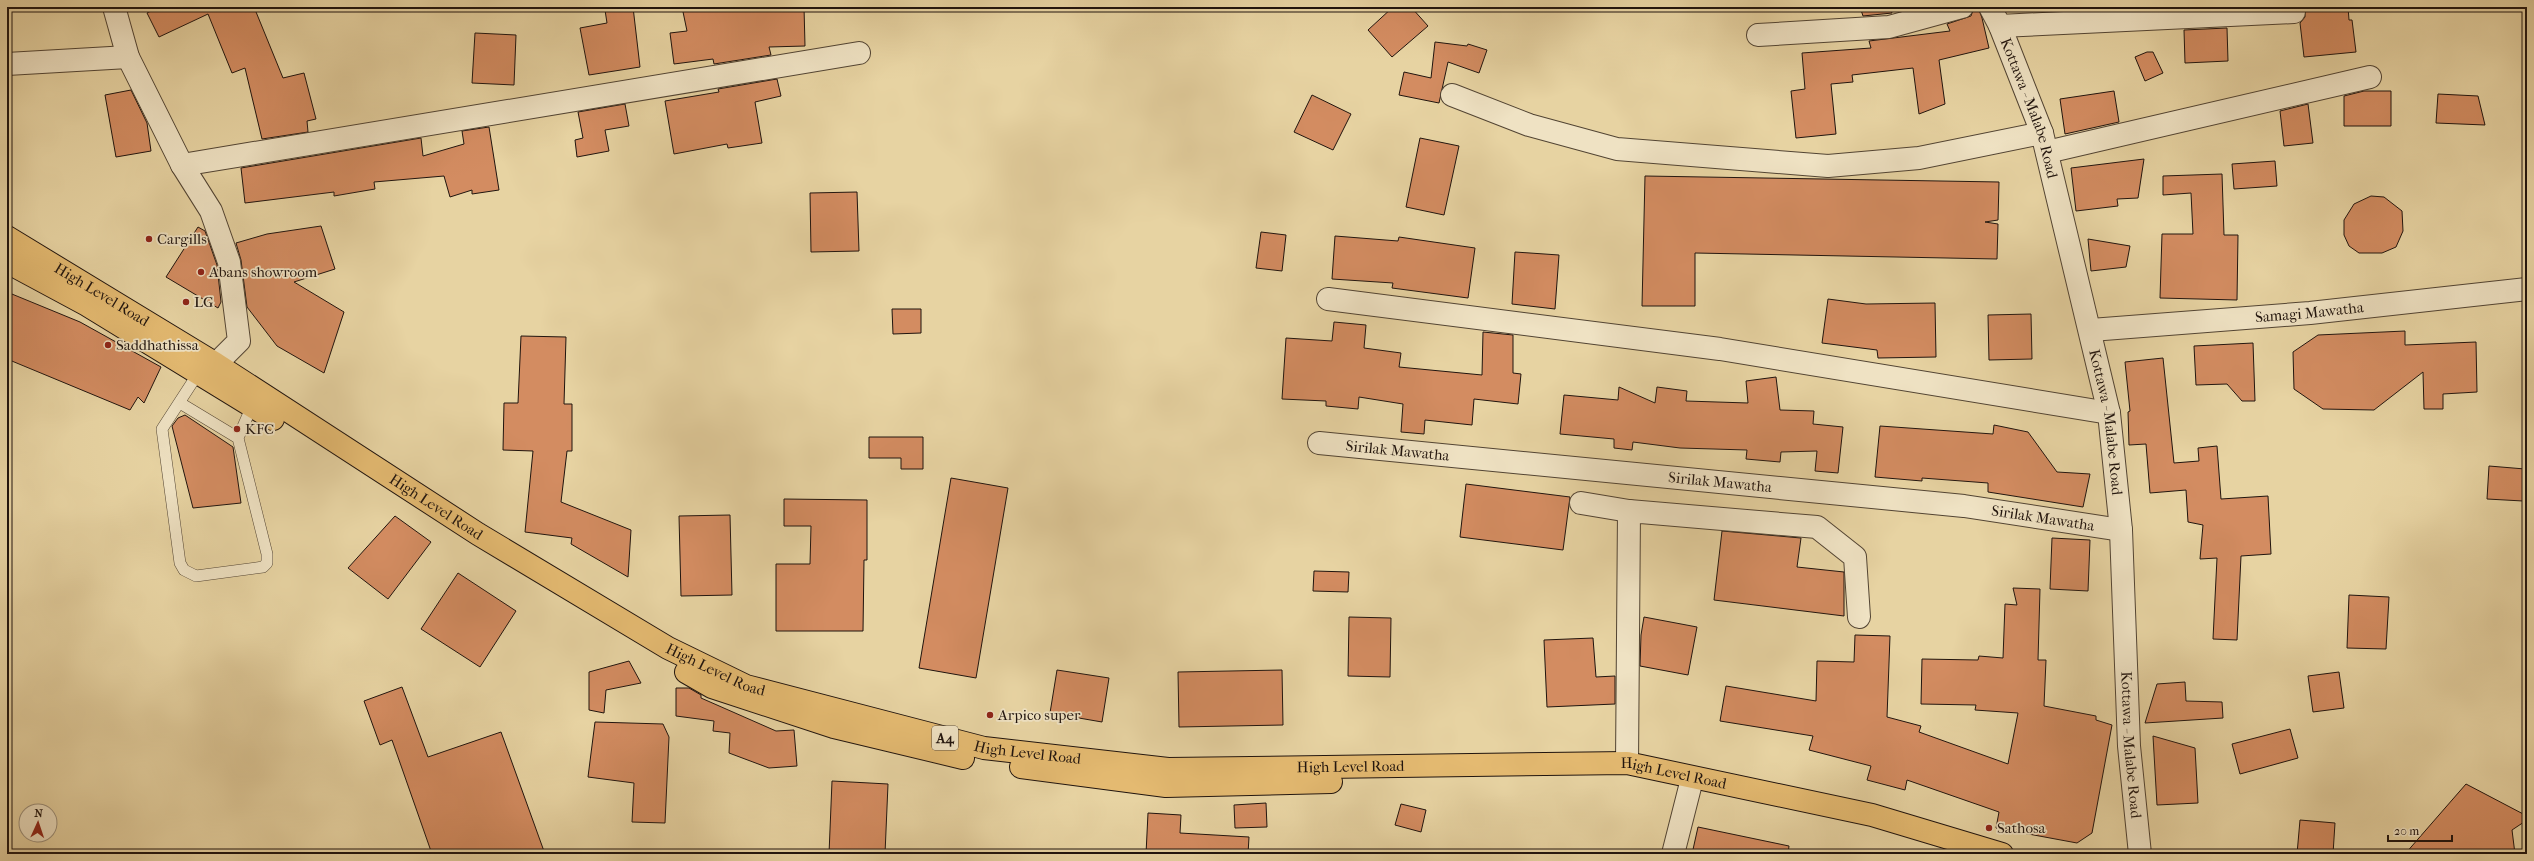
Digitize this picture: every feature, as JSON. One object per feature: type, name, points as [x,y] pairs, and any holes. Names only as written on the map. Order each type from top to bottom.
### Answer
[{"type":"highway","name":"High Level Road","points":[[7,237],[207,368],[492,542],[668,648],[746,686],[984,748],[1167,777],[1627,763],[1872,815],[2002,854]]},
{"type":"highway","name":"High Level Road","points":[[7,262],[207,368],[252,406],[471,546],[712,687],[834,727],[981,762],[1167,777],[1606,774],[1690,787],[1868,828],[1953,854]]},
{"type":"street","points":[[114,7],[128,57],[182,164],[211,211],[230,262],[239,341],[207,368]]},
{"type":"street","points":[[1758,35],[1889,28],[1962,7]]},
{"type":"street","name":"Kottawa - Malabe Road","points":[[1990,7],[2000,26],[2045,142],[2091,330],[2109,413],[2122,530],[2128,746],[2140,854]]},
{"type":"street","points":[[2000,26],[2294,12]]},
{"type":"street","points":[[182,164],[859,54]]},
{"type":"street","points":[[7,64],[128,57]]},
{"type":"street","points":[[1452,95],[1529,125],[1617,149],[1828,166],[1919,158],[2045,142],[2370,78]]},
{"type":"street","name":"Samagi Mawatha","points":[[2091,330],[2310,313],[2527,289]]},
{"type":"street","points":[[1328,298],[1720,350],[2109,413]]},
{"type":"street","name":"Sirilak Mawatha","points":[[1319,443],[1964,506],[2122,530]]},
{"type":"street","points":[[1581,503],[1629,511],[1817,527],[1855,557],[1859,617]]},
{"type":"street","points":[[1627,763],[1629,511]]},
{"type":"street","points":[[1674,854],[1690,787]]},
{"type":"lane","points":[[207,368],[162,428],[180,563],[184,570],[196,576],[263,567],[268,563],[238,438],[252,406]]},
{"type":"lane","points":[[180,403],[238,438]]},
{"type":"building","points":[[159,7],[254,7],[283,78],[304,73],[316,119],[307,121],[308,132],[262,139],[245,68],[232,73],[208,14],[159,37],[147,13]]},
{"type":"building","points":[[633,7],[640,67],[589,75],[580,28],[607,23],[605,10]]},
{"type":"building","points":[[682,7],[804,7],[805,46],[769,47],[771,55],[714,64],[713,59],[674,64],[670,33],[687,31]]},
{"type":"building","points":[[1393,7],[1411,7],[1428,26],[1392,57],[1368,30]]},
{"type":"building","points":[[1860,7],[1890,7],[1892,13],[1863,16]]},
{"type":"building","points":[[1974,7],[1978,7],[1989,48],[1939,60],[1945,104],[1919,114],[1913,68],[1852,75],[1853,82],[1831,84],[1836,134],[1796,138],[1791,91],[1805,89],[1802,53],[1871,48],[1869,41],[1950,31],[1947,24],[1971,16]]},
{"type":"building","points":[[2305,7],[2348,7],[2349,20],[2352,20],[2356,52],[2304,57],[2300,23],[2305,17]]},
{"type":"building","points":[[2227,28],[2228,61],[2185,63],[2184,30]]},
{"type":"building","points":[[475,33],[516,35],[514,85],[472,83]]},
{"type":"building","points":[[1435,42],[1467,46],[1468,44],[1487,50],[1479,73],[1448,62],[1439,103],[1399,95],[1404,72],[1431,78]]},
{"type":"building","points":[[2147,52],[2153,52],[2163,73],[2145,81],[2135,57]]},
{"type":"building","points":[[777,79],[781,96],[755,102],[762,143],[728,148],[727,144],[674,154],[665,101],[719,92],[718,89]]},
{"type":"building","points":[[131,90],[147,123],[151,151],[116,157],[105,95]]},
{"type":"building","points":[[2114,91],[2119,122],[2065,134],[2060,99]]},
{"type":"building","points":[[2364,91],[2391,91],[2391,126],[2344,126],[2344,96]]},
{"type":"building","points":[[2438,94],[2478,96],[2485,125],[2436,123]]},
{"type":"building","points":[[1312,95],[1351,114],[1333,150],[1294,132]]},
{"type":"building","points":[[625,104],[629,126],[605,130],[609,151],[577,157],[575,140],[583,138],[578,112]]},
{"type":"building","points":[[2308,104],[2313,143],[2284,146],[2280,111]]},
{"type":"building","points":[[489,127],[499,190],[472,194],[472,190],[450,197],[444,176],[374,182],[375,189],[334,196],[334,192],[245,203],[241,168],[421,138],[423,156],[464,144],[462,131]]},
{"type":"building","points":[[1420,138],[1459,146],[1444,215],[1406,207]]},
{"type":"building","points":[[2144,159],[2138,198],[2117,199],[2118,206],[2076,211],[2071,168]]},
{"type":"building","points":[[2275,161],[2277,186],[2234,189],[2232,164]]},
{"type":"building","points":[[2222,174],[2224,235],[2238,235],[2237,300],[2160,298],[2162,234],[2193,234],[2191,193],[2163,195],[2163,176]]},
{"type":"building","points":[[1645,176],[1999,182],[1998,220],[1985,222],[1998,224],[1997,259],[1695,253],[1695,306],[1642,306]]},
{"type":"building","points":[[857,192],[859,251],[811,252],[810,193]]},
{"type":"building","points":[[2371,196],[2384,197],[2402,211],[2403,231],[2396,247],[2382,253],[2359,253],[2349,246],[2344,235],[2344,220],[2354,204]]},
{"type":"building","points":[[321,226],[335,269],[294,282],[344,312],[324,373],[277,346],[247,307],[241,260],[236,243],[267,234]]},
{"type":"building","points":[[198,227],[205,231],[217,265],[221,302],[218,308],[166,277]]},
{"type":"building","points":[[1261,232],[1286,235],[1282,271],[1256,268]]},
{"type":"building","points":[[1335,236],[1398,241],[1399,237],[1475,248],[1468,298],[1392,288],[1393,283],[1332,279]]},
{"type":"building","points":[[2088,239],[2130,246],[2126,267],[2091,271]]},
{"type":"building","points":[[1515,252],[1559,255],[1555,309],[1512,304]]},
{"type":"building","points":[[7,292],[80,322],[161,367],[144,403],[138,397],[130,410],[7,359]]},
{"type":"building","points":[[1828,299],[1866,304],[1935,303],[1936,357],[1878,358],[1877,350],[1822,343]]},
{"type":"building","points":[[892,309],[921,309],[921,333],[893,334]]},
{"type":"building","points":[[2031,314],[2032,359],[1989,360],[1988,315]]},
{"type":"building","points":[[1334,322],[1366,325],[1364,348],[1401,353],[1399,367],[1482,375],[1483,332],[1513,335],[1513,373],[1521,374],[1518,404],[1474,399],[1472,425],[1425,420],[1424,434],[1401,432],[1403,404],[1359,397],[1358,409],[1326,406],[1326,401],[1282,399],[1286,338],[1332,341]]},
{"type":"building","points":[[2405,331],[2405,345],[2476,342],[2477,392],[2443,394],[2443,409],[2424,409],[2423,372],[2374,410],[2323,409],[2294,389],[2293,352],[2318,335]]},
{"type":"building","points":[[521,336],[566,337],[564,404],[572,404],[572,451],[567,451],[561,502],[631,530],[628,577],[571,544],[572,538],[525,532],[533,451],[503,450],[504,403],[518,403]]},
{"type":"building","points":[[2253,343],[2255,401],[2242,401],[2227,384],[2196,385],[2194,346]]},
{"type":"building","points":[[2163,358],[2174,463],[2199,461],[2198,448],[2217,446],[2221,499],[2268,496],[2271,554],[2241,556],[2237,640],[2213,639],[2217,558],[2200,559],[2203,525],[2188,522],[2186,490],[2150,493],[2146,444],[2129,445],[2128,412],[2130,411],[2125,362]]},
{"type":"building","points":[[1776,377],[1780,410],[1814,411],[1813,424],[1843,427],[1838,473],[1815,471],[1817,451],[1781,452],[1780,462],[1746,459],[1747,450],[1680,448],[1633,442],[1632,450],[1614,448],[1614,439],[1560,434],[1564,395],[1618,400],[1619,387],[1655,403],[1657,387],[1687,391],[1686,401],[1748,403],[1746,381]]},
{"type":"building","points":[[185,415],[233,447],[241,503],[193,508],[172,426],[178,418]]},
{"type":"building","points":[[1994,425],[2028,432],[2057,472],[2090,474],[2083,507],[1988,492],[1988,483],[1922,478],[1922,481],[1875,477],[1880,426],[1993,434]]},
{"type":"building","points":[[869,437],[923,437],[923,469],[901,469],[901,458],[869,458]]},
{"type":"building","points":[[2489,466],[2525,469],[2523,501],[2487,499]]},
{"type":"building","points":[[951,478],[1008,488],[976,678],[919,668]]},
{"type":"building","points":[[1466,484],[1570,497],[1563,550],[1460,537]]},
{"type":"building","points":[[784,499],[867,500],[867,560],[864,560],[863,631],[776,631],[776,564],[810,564],[811,526],[784,526]]},
{"type":"building","points":[[730,515],[732,595],[681,596],[679,516]]},
{"type":"building","points":[[395,516],[431,542],[388,599],[348,568]]},
{"type":"building","points":[[1722,531],[1801,538],[1797,567],[1844,572],[1844,616],[1714,600]]},
{"type":"building","points":[[2052,538],[2090,540],[2088,591],[2050,589]]},
{"type":"building","points":[[1314,571],[1349,572],[1348,592],[1313,591]]},
{"type":"building","points":[[458,573],[516,611],[480,667],[421,629]]},
{"type":"building","points":[[2013,588],[2040,589],[2038,660],[2046,660],[2044,706],[2096,716],[2096,720],[2112,725],[2092,833],[2077,843],[1996,828],[1999,812],[1907,780],[1905,790],[1867,780],[1871,766],[1809,750],[1813,736],[1720,721],[1726,686],[1816,701],[1817,661],[1854,662],[1855,635],[1890,636],[1887,717],[1921,726],[1919,732],[2008,764],[2018,713],[1975,710],[1976,705],[1921,704],[1922,659],[1978,660],[1979,656],[2003,658],[2005,604],[2017,605]]},
{"type":"building","points":[[2349,595],[2389,597],[2386,649],[2347,648]]},
{"type":"building","points":[[1349,617],[1391,618],[1390,677],[1348,676]]},
{"type":"building","points":[[1644,617],[1697,627],[1688,675],[1640,666],[1641,635]]},
{"type":"building","points":[[1593,638],[1596,677],[1615,676],[1615,704],[1547,707],[1544,640]]},
{"type":"building","points":[[629,661],[641,683],[606,690],[604,713],[589,710],[589,672]]},
{"type":"building","points":[[1057,670],[1109,678],[1102,722],[1050,713]]},
{"type":"building","points":[[1282,670],[1283,725],[1179,727],[1178,672]]},
{"type":"building","points":[[2339,672],[2344,708],[2313,712],[2308,676]]},
{"type":"building","points":[[2185,682],[2186,701],[2222,702],[2223,718],[2145,723],[2157,684]]},
{"type":"building","points":[[402,687],[428,757],[501,732],[545,854],[432,854],[392,740],[380,745],[364,701]]},
{"type":"building","points":[[676,688],[689,688],[701,695],[701,698],[776,731],[794,730],[797,766],[769,768],[729,753],[730,733],[713,731],[714,721],[676,716]]},
{"type":"building","points":[[595,722],[663,724],[669,737],[665,823],[632,822],[634,783],[588,777]]},
{"type":"building","points":[[2290,729],[2298,758],[2240,774],[2232,744]]},
{"type":"building","points":[[2153,736],[2195,748],[2198,803],[2157,805]]},
{"type":"building","points":[[832,781],[888,784],[885,854],[829,854]]},
{"type":"building","points":[[2466,784],[2527,816],[2527,820],[2512,830],[2515,854],[2405,854]]},
{"type":"building","points":[[1266,803],[1267,827],[1235,828],[1234,805]]},
{"type":"building","points":[[1401,804],[1426,810],[1421,832],[1395,825]]},
{"type":"building","points":[[1148,813],[1181,815],[1180,833],[1249,837],[1248,854],[1146,854]]},
{"type":"building","points":[[2300,820],[2335,823],[2333,854],[2297,854]]},
{"type":"building","points":[[1698,827],[1789,846],[1788,854],[1692,854]]},
{"type":"place","name":"Cargills","points":[[149,239]]},
{"type":"place","name":"Abans showroom","points":[[201,272]]},
{"type":"place","name":"LG","points":[[186,302]]},
{"type":"place","name":"Saddhathissa","points":[[108,345]]},
{"type":"place","name":"KFC","points":[[237,429]]},
{"type":"place","name":"Arpico super","points":[[990,715]]},
{"type":"place","name":"Sathosa","points":[[1989,828]]}]
